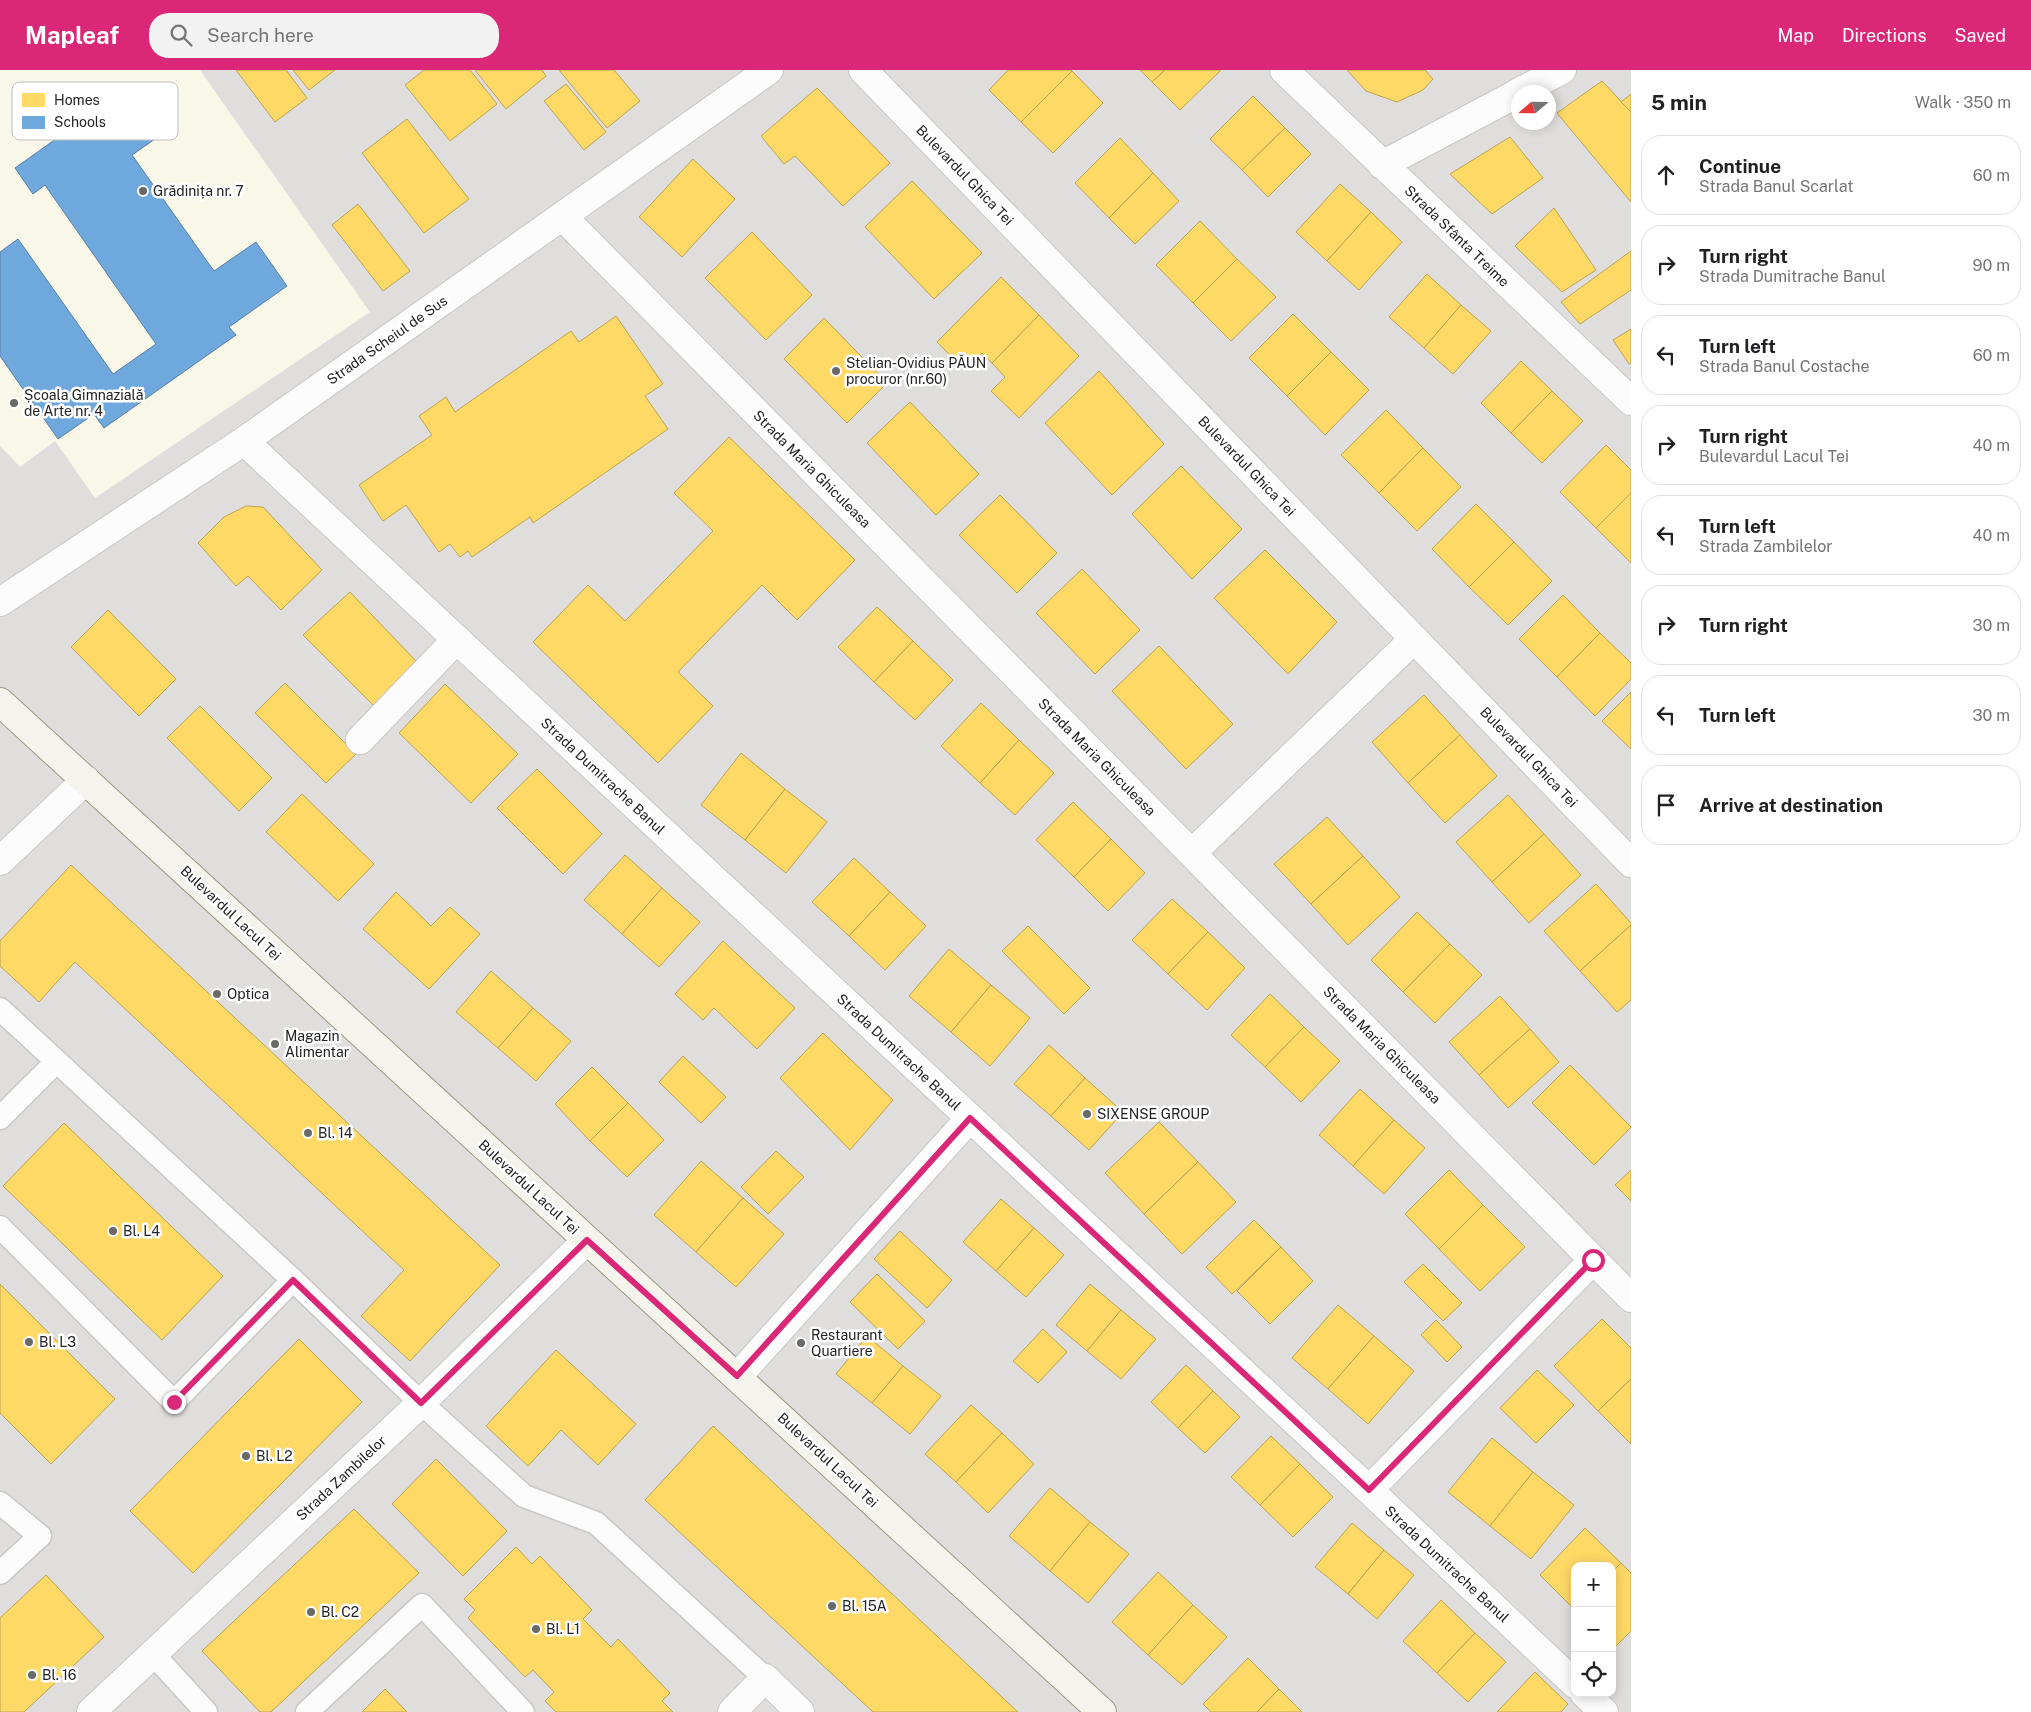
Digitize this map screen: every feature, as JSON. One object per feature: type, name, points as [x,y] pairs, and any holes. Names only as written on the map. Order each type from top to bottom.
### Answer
[{"type":"main road","name":"Bulevardul Lacul Tei","points":[[0,702],[1102,1712]]},
{"type":"street","name":"Strada Scheiul de Sus","points":[[0,602],[244,441],[769,70]]},
{"type":"street","name":"Bulevardul Ghica Tei","points":[[863,70],[1631,863]]},
{"type":"street","name":"Strada Sfânta Treime","points":[[1284,70],[1631,402]]},
{"type":"street","points":[[1534,85],[1562,70]]},
{"type":"street","points":[[1382,164],[1511,97]]},
{"type":"street","name":"Strada Maria Ghiculeasa","points":[[563,217],[1631,1298]]},
{"type":"street","name":"Strada Dumitrache Banul","points":[[244,441],[1571,1680]]},
{"type":"street","points":[[360,740],[457,639]]},
{"type":"street","points":[[1192,853],[1414,639]]},
{"type":"street","points":[[0,861],[86,780]]},
{"type":"street","points":[[737,1376],[970,1118]]},
{"type":"street","name":"Strada Zambilelor","points":[[91,1712],[421,1403],[587,1240]]},
{"type":"street","points":[[1369,1490],[1593,1260]]},
{"type":"street","points":[[732,1712],[765,1678],[800,1712]]},
{"type":"street","points":[[1588,1697],[1604,1712]]},
{"type":"lane","points":[[0,1009],[293,1280],[421,1403],[524,1496],[596,1523],[765,1678]]},
{"type":"lane","points":[[0,1118],[56,1062]]},
{"type":"lane","points":[[0,1227],[174,1402],[293,1280]]},
{"type":"lane","points":[[0,1503],[40,1536],[0,1573]]},
{"type":"lane","points":[[307,1712],[422,1605],[523,1712]]},
{"type":"lane","points":[[153,1654],[206,1712]]},
{"type":"shaded area","points":[[0,70],[1631,70],[1631,1712],[0,1712]]},
{"type":"shaded area","name":"Grădinița nr. 7","points":[[0,70],[200,70],[370,312],[95,498],[55,441],[20,467],[0,446]]},
{"type":"building: Homes","points":[[236,70],[286,70],[307,98],[275,122]]},
{"type":"building: Homes","points":[[293,70],[335,70],[309,90]]},
{"type":"building: Homes","points":[[424,70],[470,70],[497,104],[450,141],[405,85]]},
{"type":"building: Homes","points":[[475,70],[542,70],[546,76],[506,109]]},
{"type":"building: Homes","points":[[559,70],[614,70],[640,101],[607,128]]},
{"type":"building: Homes","points":[[1008,70],[1072,71],[1021,122],[989,90]]},
{"type":"building: Homes","points":[[1140,70],[1165,70],[1152,82]]},
{"type":"building: Homes","points":[[1165,70],[1221,70],[1180,110],[1152,82]]},
{"type":"building: Homes","points":[[1347,70],[1425,70],[1433,79],[1423,90],[1397,102],[1366,91]]},
{"type":"building: Homes","points":[[1072,71],[1103,103],[1053,153],[1021,122]]},
{"type":"building: Homes","points":[[1602,81],[1631,112],[1631,202],[1557,113]]},
{"type":"building: Homes","points":[[566,84],[606,132],[584,150],[544,101]]},
{"type":"building: Homes","points":[[817,88],[890,163],[843,206],[795,156],[784,164],[761,136]]},
{"type":"building: Homes","points":[[1631,94],[1631,112],[1621,102]]},
{"type":"building: Homes","points":[[1253,96],[1285,128],[1242,170],[1210,139]]},
{"type":"building: Homes","points":[[407,119],[469,199],[424,233],[362,153]]},
{"type":"building: Homes","points":[[1285,128],[1311,154],[1268,197],[1242,170]]},
{"type":"building: Homes","points":[[1510,137],[1543,178],[1492,214],[1450,174]]},
{"type":"building: Homes","points":[[1120,138],[1153,173],[1109,218],[1075,183]]},
{"type":"building: Homes","points":[[693,159],[735,199],[682,257],[639,217]]},
{"type":"building: Homes","points":[[1153,173],[1179,201],[1135,244],[1109,218]]},
{"type":"building: Homes","points":[[912,181],[982,253],[934,299],[865,227]]},
{"type":"building: Homes","points":[[1340,184],[1371,212],[1327,261],[1296,232]]},
{"type":"building: Homes","points":[[358,204],[410,271],[383,291],[332,225]]},
{"type":"building: Homes","points":[[1554,208],[1596,270],[1562,292],[1515,246]]},
{"type":"building: Homes","points":[[1371,212],[1402,242],[1359,290],[1327,261]]},
{"type":"building: Homes","points":[[1200,221],[1237,259],[1193,303],[1156,265]]},
{"type":"building: Homes","points":[[752,232],[812,295],[766,340],[705,278]]},
{"type":"building: Homes","points":[[1631,251],[1631,290],[1580,324],[1561,302]]},
{"type":"building: Homes","points":[[1237,259],[1276,297],[1231,341],[1193,303]]},
{"type":"building: Homes","points":[[1427,274],[1461,305],[1424,348],[1389,317]]},
{"type":"building: Homes","points":[[1001,277],[1039,315],[992,363],[982,353],[964,370],[937,342]]},
{"type":"building: Homes","points":[[1461,305],[1491,331],[1453,374],[1424,348]]},
{"type":"building: Homes","points":[[1293,314],[1331,352],[1287,396],[1249,358]]},
{"type":"building: Homes","points":[[1039,315],[1079,356],[1019,418],[991,391],[1005,377],[992,363]]},
{"type":"building: Homes","points":[[616,316],[663,384],[645,396],[668,429],[533,523],[530,517],[472,557],[468,551],[460,557],[450,544],[439,552],[406,505],[383,521],[359,485],[432,435],[419,416],[446,397],[455,412],[571,331],[579,342]]},
{"type":"building: Homes","name":"Stelian-Ovidius PĂUN procuror (nr.60)","points":[[824,318],[887,383],[847,423],[784,359]]},
{"type":"building: Homes","points":[[1631,329],[1631,363],[1629,364],[1613,340]]},
{"type":"building: Homes","points":[[1331,352],[1369,390],[1325,435],[1287,396]]},
{"type":"building: Homes","points":[[1521,361],[1552,391],[1511,433],[1481,403]]},
{"type":"building: Homes","points":[[1099,371],[1164,444],[1112,495],[1045,423]]},
{"type":"building: Homes","points":[[1552,391],[1583,421],[1542,463],[1511,433]]},
{"type":"building: Homes","points":[[910,402],[979,474],[936,515],[867,443]]},
{"type":"building: Homes","points":[[1386,410],[1423,448],[1379,493],[1341,455]]},
{"type":"building: Homes","points":[[729,437],[855,560],[797,620],[762,585],[678,672],[713,706],[658,763],[533,642],[588,585],[625,621],[713,531],[674,493]]},
{"type":"building: Homes","points":[[1606,445],[1631,470],[1631,493],[1596,528],[1560,492]]},
{"type":"building: Homes","points":[[1423,448],[1461,487],[1417,531],[1379,493]]},
{"type":"building: Homes","points":[[1181,466],[1242,529],[1192,579],[1132,514]]},
{"type":"building: Homes","points":[[1631,493],[1631,563],[1596,528]]},
{"type":"building: Homes","points":[[1000,495],[1057,553],[1017,593],[959,535]]},
{"type":"building: Homes","points":[[1476,504],[1514,542],[1469,587],[1432,549]]},
{"type":"building: Homes","points":[[246,506],[263,507],[322,570],[281,610],[248,576],[236,586],[198,543],[224,517]]},
{"type":"building: Homes","points":[[1514,542],[1552,581],[1508,625],[1469,587]]},
{"type":"building: Homes","points":[[1265,550],[1337,622],[1288,674],[1214,598]]},
{"type":"building: Homes","points":[[1082,569],[1140,630],[1095,674],[1036,613]]},
{"type":"building: Homes","points":[[350,592],[416,661],[374,706],[303,635]]},
{"type":"building: Homes","points":[[1563,595],[1600,633],[1557,677],[1519,639]]},
{"type":"building: Homes","points":[[877,607],[913,641],[874,682],[838,647]]},
{"type":"building: Homes","points":[[108,610],[176,679],[139,716],[71,647]]},
{"type":"building: Homes","points":[[1600,633],[1631,663],[1631,679],[1595,716],[1557,677]]},
{"type":"building: Homes","points":[[913,641],[953,680],[915,720],[874,682]]},
{"type":"building: Homes","points":[[1159,646],[1233,724],[1186,769],[1112,691]]},
{"type":"building: Homes","points":[[285,683],[356,754],[326,783],[255,713]]},
{"type":"building: Homes","points":[[445,684],[518,754],[471,803],[399,733]]},
{"type":"building: Homes","points":[[1631,692],[1631,749],[1602,721]]},
{"type":"building: Homes","points":[[1424,695],[1460,735],[1408,783],[1372,742]]},
{"type":"building: Homes","points":[[981,703],[1019,740],[980,783],[941,746]]},
{"type":"building: Homes","points":[[200,706],[272,778],[239,811],[167,738]]},
{"type":"building: Homes","points":[[1460,735],[1497,776],[1445,823],[1408,783]]},
{"type":"building: Homes","points":[[1019,740],[1054,773],[1015,815],[980,783]]},
{"type":"building: Homes","points":[[741,753],[785,789],[745,840],[701,805]]},
{"type":"building: Homes","points":[[537,769],[602,834],[563,874],[497,808]]},
{"type":"building: Homes","points":[[785,789],[827,822],[786,873],[745,840]]},
{"type":"building: Homes","points":[[302,794],[374,864],[338,901],[266,832]]},
{"type":"building: Homes","points":[[1508,795],[1544,834],[1492,882],[1456,842]]},
{"type":"building: Homes","points":[[1073,802],[1111,839],[1074,877],[1036,840]]},
{"type":"building: Homes","points":[[1327,817],[1363,856],[1311,904],[1274,864]]},
{"type":"building: Homes","points":[[1544,834],[1581,875],[1529,923],[1492,882]]},
{"type":"building: Homes","points":[[1111,839],[1145,873],[1108,911],[1074,877]]},
{"type":"building: Homes","points":[[625,855],[662,888],[622,934],[584,900]]},
{"type":"building: Homes","points":[[1363,856],[1400,897],[1348,945],[1311,904]]},
{"type":"building: Homes","points":[[854,858],[890,892],[849,936],[812,902]]},
{"type":"building: Homes","name":"Bl. 14","points":[[71,865],[500,1265],[410,1361],[361,1316],[404,1270],[75,962],[39,1002],[0,966],[0,941]]},
{"type":"building: Homes","points":[[1596,884],[1631,925],[1580,971],[1544,931]]},
{"type":"building: Homes","points":[[662,888],[700,922],[659,967],[622,934]]},
{"type":"building: Homes","points":[[396,892],[431,926],[450,907],[480,934],[429,989],[363,929]]},
{"type":"building: Homes","points":[[890,892],[926,926],[885,970],[849,936]]},
{"type":"building: Homes","points":[[1172,899],[1208,932],[1168,974],[1132,940]]},
{"type":"building: Homes","points":[[1417,912],[1450,944],[1403,992],[1371,960]]},
{"type":"building: Homes","points":[[1631,925],[1631,1000],[1617,1012],[1580,971]]},
{"type":"building: Homes","points":[[1028,926],[1090,988],[1064,1014],[1002,951]]},
{"type":"building: Homes","points":[[1208,932],[1245,968],[1207,1010],[1168,974]]},
{"type":"building: Homes","points":[[723,941],[795,1008],[757,1049],[714,1008],[703,1020],[675,994]]},
{"type":"building: Homes","points":[[1450,944],[1482,975],[1435,1023],[1403,992]]},
{"type":"building: Homes","points":[[949,949],[991,985],[951,1032],[909,996]]},
{"type":"building: Homes","points":[[491,971],[533,1008],[498,1048],[456,1012]]},
{"type":"building: Homes","points":[[991,985],[1030,1018],[990,1066],[951,1032]]},
{"type":"building: Homes","points":[[1270,994],[1304,1027],[1265,1067],[1231,1035]]},
{"type":"building: Homes","points":[[1500,996],[1530,1029],[1479,1075],[1449,1042]]},
{"type":"building: Homes","points":[[533,1008],[571,1041],[536,1081],[498,1048]]},
{"type":"building: Homes","points":[[1304,1027],[1340,1061],[1301,1102],[1265,1067]]},
{"type":"building: Homes","points":[[1530,1029],[1559,1062],[1508,1108],[1479,1075]]},
{"type":"building: Homes","points":[[823,1033],[893,1100],[850,1150],[780,1078]]},
{"type":"building: Homes","points":[[1049,1045],[1085,1078],[1051,1116],[1014,1084]]},
{"type":"building: Homes","points":[[683,1056],[726,1097],[701,1123],[659,1082]]},
{"type":"building: Homes","points":[[1570,1065],[1631,1127],[1594,1165],[1532,1103]]},
{"type":"building: Homes","points":[[592,1067],[628,1103],[590,1141],[555,1104]]},
{"type":"building: Homes","name":"SIXENSE GROUP","points":[[1085,1078],[1123,1112],[1089,1150],[1051,1116]]},
{"type":"building: Homes","points":[[1360,1089],[1394,1120],[1353,1166],[1319,1135]]},
{"type":"building: Homes","points":[[628,1103],[664,1140],[627,1177],[590,1141]]},
{"type":"building: Homes","points":[[1394,1120],[1425,1148],[1384,1194],[1353,1166]]},
{"type":"building: Homes","points":[[1159,1122],[1198,1162],[1144,1214],[1105,1173]]},
{"type":"building: Homes","name":"Bl. L4","points":[[64,1123],[223,1276],[162,1340],[3,1186]]},
{"type":"building: Homes","points":[[776,1151],[804,1177],[768,1214],[741,1187]]},
{"type":"building: Homes","points":[[701,1161],[743,1198],[696,1252],[654,1215]]},
{"type":"building: Homes","points":[[1198,1162],[1236,1202],[1182,1254],[1144,1214]]},
{"type":"building: Homes","points":[[1449,1170],[1483,1205],[1439,1249],[1405,1214]]},
{"type":"building: Homes","points":[[1631,1170],[1631,1201],[1615,1185]]},
{"type":"building: Homes","points":[[743,1198],[784,1234],[736,1287],[696,1252]]},
{"type":"building: Homes","points":[[1001,1199],[1034,1228],[996,1271],[963,1242]]},
{"type":"building: Homes","points":[[1483,1205],[1525,1247],[1480,1291],[1439,1249]]},
{"type":"building: Homes","points":[[1254,1220],[1281,1247],[1232,1294],[1206,1267]]},
{"type":"building: Homes","points":[[1034,1228],[1064,1255],[1026,1297],[996,1271]]},
{"type":"building: Homes","points":[[900,1231],[952,1280],[927,1308],[874,1259]]},
{"type":"building: Homes","points":[[1281,1247],[1313,1281],[1270,1324],[1237,1291]]},
{"type":"building: Homes","points":[[1423,1264],[1462,1303],[1443,1321],[1404,1282]]},
{"type":"building: Homes","points":[[877,1274],[925,1321],[898,1349],[850,1302]]},
{"type":"building: Homes","name":"Bl. L3","points":[[0,1284],[115,1399],[51,1464],[0,1413]]},
{"type":"building: Homes","points":[[1090,1284],[1121,1310],[1087,1351],[1056,1325]]},
{"type":"building: Homes","points":[[1338,1305],[1374,1336],[1328,1389],[1292,1358]]},
{"type":"building: Homes","points":[[1121,1310],[1156,1339],[1121,1379],[1087,1351]]},
{"type":"building: Homes","points":[[1602,1319],[1631,1348],[1631,1379],[1598,1411],[1554,1366]]},
{"type":"building: Homes","points":[[1436,1320],[1462,1347],[1447,1362],[1421,1335]]},
{"type":"building: Homes","points":[[1043,1329],[1067,1352],[1038,1383],[1013,1361]]},
{"type":"building: Homes","points":[[867,1336],[903,1366],[872,1403],[836,1374]]},
{"type":"building: Homes","points":[[1374,1336],[1414,1371],[1368,1424],[1328,1389]]},
{"type":"building: Homes","name":"Bl. L2","points":[[299,1339],[362,1402],[193,1573],[130,1511]]},
{"type":"building: Homes","points":[[556,1350],[636,1424],[598,1465],[561,1430],[528,1466],[486,1426]]},
{"type":"building: Homes","points":[[1186,1365],[1213,1391],[1178,1428],[1151,1402]]},
{"type":"building: Homes","points":[[903,1366],[941,1396],[910,1434],[872,1403]]},
{"type":"building: Homes","points":[[1537,1370],[1574,1405],[1536,1443],[1500,1408]]},
{"type":"building: Homes","points":[[1631,1379],[1631,1444],[1598,1411]]},
{"type":"building: Homes","points":[[1213,1391],[1240,1417],[1205,1453],[1178,1428]]},
{"type":"building: Homes","points":[[971,1405],[1002,1433],[956,1482],[925,1454]]},
{"type":"building: Homes","name":"Bl. 15A","points":[[713,1426],[1018,1712],[873,1712],[645,1500]]},
{"type":"building: Homes","points":[[1002,1433],[1034,1464],[988,1513],[956,1482]]},
{"type":"building: Homes","points":[[1271,1436],[1300,1464],[1260,1505],[1231,1477]]},
{"type":"building: Homes","points":[[1492,1438],[1533,1472],[1490,1526],[1448,1492]]},
{"type":"building: Homes","points":[[436,1459],[507,1531],[463,1576],[392,1504]]},
{"type":"building: Homes","points":[[1300,1464],[1333,1497],[1293,1537],[1260,1505]]},
{"type":"building: Homes","points":[[1533,1472],[1574,1505],[1531,1559],[1490,1526]]},
{"type":"building: Homes","points":[[1050,1488],[1090,1522],[1050,1571],[1009,1536]]},
{"type":"building: Homes","name":"Bl. C2","points":[[354,1509],[419,1573],[271,1712],[260,1712],[202,1651]]},
{"type":"building: Homes","points":[[1090,1522],[1129,1554],[1088,1603],[1050,1571]]},
{"type":"building: Homes","points":[[1352,1523],[1384,1550],[1348,1594],[1315,1567]]},
{"type":"building: Homes","points":[[1585,1528],[1621,1563],[1616,1568],[1616,1562],[1571,1562],[1571,1606],[1540,1575]]},
{"type":"building: Homes","name":"Bl. L1","points":[[516,1547],[532,1564],[540,1556],[592,1610],[583,1619],[611,1647],[618,1639],[670,1693],[662,1701],[673,1712],[556,1712],[545,1701],[554,1692],[533,1670],[525,1677],[468,1618],[475,1610],[464,1599]]},
{"type":"building: Homes","points":[[1384,1550],[1414,1575],[1377,1619],[1348,1594]]},
{"type":"building: Homes","points":[[1621,1563],[1631,1573],[1631,1631],[1616,1646],[1616,1607],[1616,1568]]},
{"type":"building: Homes","points":[[1158,1572],[1193,1605],[1148,1655],[1112,1622]]},
{"type":"building: Homes","name":"Bl. 16","points":[[46,1575],[104,1637],[24,1712],[0,1712],[0,1618]]},
{"type":"building: Homes","points":[[1441,1600],[1475,1633],[1437,1673],[1403,1641]]},
{"type":"building: Homes","points":[[1193,1605],[1227,1637],[1182,1685],[1148,1655]]},
{"type":"building: Homes","points":[[1475,1633],[1506,1662],[1468,1702],[1437,1673]]},
{"type":"building: Homes","points":[[1248,1658],[1279,1689],[1257,1712],[1211,1712],[1203,1704]]},
{"type":"building: Homes","points":[[1535,1672],[1568,1704],[1561,1712],[1497,1712]]},
{"type":"building: Homes","points":[[385,1689],[407,1712],[362,1712]]},
{"type":"building: Homes","points":[[1279,1689],[1302,1712],[1257,1712]]},
{"type":"building: Schools","points":[[54,140],[154,140],[132,155],[214,271],[256,242],[287,286],[229,327],[236,335],[104,428],[94,414],[58,439],[0,356],[0,252],[18,239],[113,374],[156,344],[45,185],[33,194],[15,168]]},
{"type":"place","name":"Grădinița nr. 7","points":[[143,191]]},
{"type":"place","name":"Stelian-Ovidius PĂUN procuror (nr.60)","points":[[836,371]]},
{"type":"place","name":"Școala Gimnazială de Arte nr. 4","points":[[14,403]]},
{"type":"place","name":"Optica","points":[[217,994]]},
{"type":"place","name":"Magazin Alimentar","points":[[275,1044]]},
{"type":"place","name":"SIXENSE GROUP","points":[[1087,1114]]},
{"type":"place","name":"Bl. 14","points":[[308,1133]]},
{"type":"place","name":"Bl. L4","points":[[113,1231]]},
{"type":"place","name":"Bl. L3","points":[[29,1342]]},
{"type":"place","name":"Restaurant Quartiere","points":[[801,1343]]},
{"type":"place","name":"Bl. L2","points":[[246,1456]]},
{"type":"place","name":"Bl. 15A","points":[[832,1606]]},
{"type":"place","name":"Bl. C2","points":[[311,1612]]},
{"type":"place","name":"Bl. L1","points":[[536,1629]]},
{"type":"place","name":"Bl. 16","points":[[32,1675]]},
{"type":"route","points":[[174,1402],[293,1280],[421,1403],[587,1240],[737,1376],[970,1118],[1369,1490],[1593,1260]]}]
